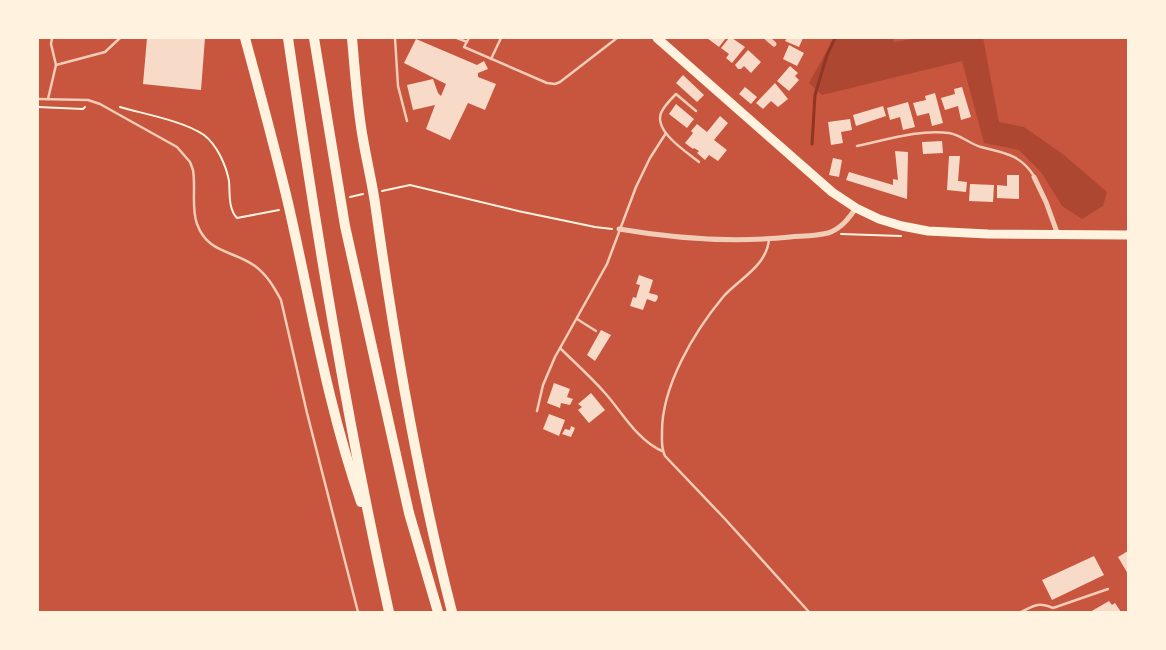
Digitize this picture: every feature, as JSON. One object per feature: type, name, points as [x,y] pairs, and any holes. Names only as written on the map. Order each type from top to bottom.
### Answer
[{"type":"highway","points":[[245,38],[288,203],[346,456],[372,534]]},
{"type":"highway","points":[[288,38],[317,236],[372,534],[389,612]]},
{"type":"highway","points":[[314,38],[345,226],[409,512],[438,612]]},
{"type":"highway","points":[[352,38],[363,138],[408,416],[426,504],[452,612]]},
{"type":"highway","points":[[662,39],[832,192],[856,208],[879,219],[928,231],[1128,235]]},
{"type":"street","points":[[766,38],[774,44]]},
{"type":"street","points":[[1034,177],[1046,202],[1058,235]]},
{"type":"street","points":[[619,229],[694,240],[733,241],[769,239],[829,233],[844,224],[856,208]]},
{"type":"lane","points":[[48,99],[56,65],[51,44],[52,38]]},
{"type":"lane","points":[[56,65],[105,52],[120,38]]},
{"type":"lane","points":[[396,38],[398,86],[407,121]]},
{"type":"lane","points":[[457,38],[467,42]]},
{"type":"lane","points":[[468,38],[464,47],[547,83],[555,84],[566,78],[617,38]]},
{"type":"lane","points":[[491,59],[501,38]]},
{"type":"lane","points":[[696,111],[676,94],[662,113],[661,121],[666,133],[699,162]]},
{"type":"lane","points":[[38,99],[95,101],[177,147],[190,162],[193,170],[196,222],[203,237],[215,248],[255,266],[268,278],[274,287],[281,300],[307,413],[358,612]]},
{"type":"lane","points":[[537,411],[543,385],[560,348],[607,264],[619,229],[643,172],[666,133]]},
{"type":"lane","points":[[857,146],[918,134],[948,133],[977,146],[1015,156],[1026,164],[1034,177]]},
{"type":"lane","points":[[662,451],[662,414],[668,389],[677,370],[701,326],[735,285],[762,261],[768,248],[769,239]]},
{"type":"lane","points":[[577,319],[596,331]]},
{"type":"lane","points":[[560,348],[600,388],[644,439],[662,451],[809,612]]},
{"type":"lane","points":[[1021,612],[1037,604],[1053,608],[1108,589]]},
{"type":"path","points":[[119,106],[172,122],[204,135],[214,147],[227,169],[234,215],[238,218],[285,209]]},
{"type":"path","points":[[381,191],[410,185],[518,211],[600,228],[619,229]]},
{"type":"path","points":[[342,198],[371,193]]},
{"type":"shaded area","points":[[834,38],[893,38],[894,42],[919,38],[983,38],[999,122],[1024,127],[1064,155],[1107,192],[1103,206],[1082,219],[1062,206],[1041,172],[1019,150],[984,143],[962,61],[822,95],[809,83]]},
{"type":"building","points":[[147,38],[205,38],[201,90],[143,84]]},
{"type":"building","points":[[707,38],[726,38],[719,47]]},
{"type":"building","points":[[729,38],[745,47],[732,63],[726,58],[729,54],[721,48]]},
{"type":"building","points":[[787,38],[803,38],[799,47],[785,41]]},
{"type":"building","points":[[416,39],[477,65],[484,61],[488,69],[478,73],[478,77],[496,84],[485,110],[468,103],[450,140],[426,129],[435,105],[413,110],[407,85],[433,79],[441,96],[446,84],[404,63]]},
{"type":"building","points":[[789,45],[804,53],[797,66],[783,59]]},
{"type":"building","points":[[748,50],[761,62],[751,73],[744,66],[738,69],[735,65]]},
{"type":"building","points":[[790,66],[798,73],[795,76],[799,80],[789,91],[777,81]]},
{"type":"building","points":[[683,75],[704,95],[697,102],[676,83]]},
{"type":"building","points":[[775,83],[788,99],[778,107],[771,101],[763,109],[756,103]]},
{"type":"building","points":[[745,87],[757,97],[751,104],[739,94]]},
{"type":"building","points":[[962,87],[971,117],[961,120],[958,106],[945,110],[941,98],[955,94],[954,89]]},
{"type":"building","points":[[935,93],[943,123],[932,126],[929,113],[917,116],[913,103],[926,100],[925,96]]},
{"type":"building","points":[[908,102],[915,127],[903,130],[900,117],[890,120],[887,108]]},
{"type":"building","points":[[676,104],[694,119],[687,128],[669,114]]},
{"type":"building","points":[[883,106],[886,116],[856,126],[853,115]]},
{"type":"building","points":[[720,116],[728,123],[714,140],[727,150],[718,161],[709,155],[705,160],[697,153],[699,151],[685,143],[697,124],[707,132]]},
{"type":"building","points":[[850,119],[852,130],[841,132],[843,143],[831,145],[828,122]]},
{"type":"building","points":[[942,141],[943,153],[923,154],[922,142]]},
{"type":"building","points":[[895,151],[908,152],[907,199],[846,180],[849,172],[893,185],[893,179],[898,180]]},
{"type":"building","points":[[949,156],[960,156],[958,181],[967,182],[966,192],[947,190]]},
{"type":"building","points":[[833,158],[842,160],[839,177],[829,175]]},
{"type":"building","points":[[1007,175],[1019,175],[1019,199],[997,198],[997,185],[1007,186]]},
{"type":"building","points":[[970,184],[994,185],[993,202],[969,201]]},
{"type":"building","points":[[639,275],[653,280],[649,293],[658,297],[655,302],[647,299],[643,310],[630,306],[633,297],[636,298],[640,285],[636,284]]},
{"type":"building","points":[[601,330],[611,335],[595,361],[587,355]]},
{"type":"building","points":[[554,383],[570,389],[567,397],[573,399],[570,405],[561,403],[560,408],[547,403]]},
{"type":"building","points":[[591,393],[605,410],[589,423],[578,410],[582,407],[578,404]]},
{"type":"building","points":[[549,414],[565,420],[559,436],[543,429]]},
{"type":"building","points":[[571,426],[575,428],[571,437],[562,434],[565,429],[570,430]]},
{"type":"building","points":[[1128,551],[1128,574],[1118,557]]},
{"type":"building","points":[[1094,556],[1104,575],[1052,600],[1042,580]]},
{"type":"building","points":[[1109,601],[1112,605],[1115,603],[1121,612],[1090,612]]},
{"type":"waterway","points":[[812,144],[815,95],[827,55],[835,38]]}]
